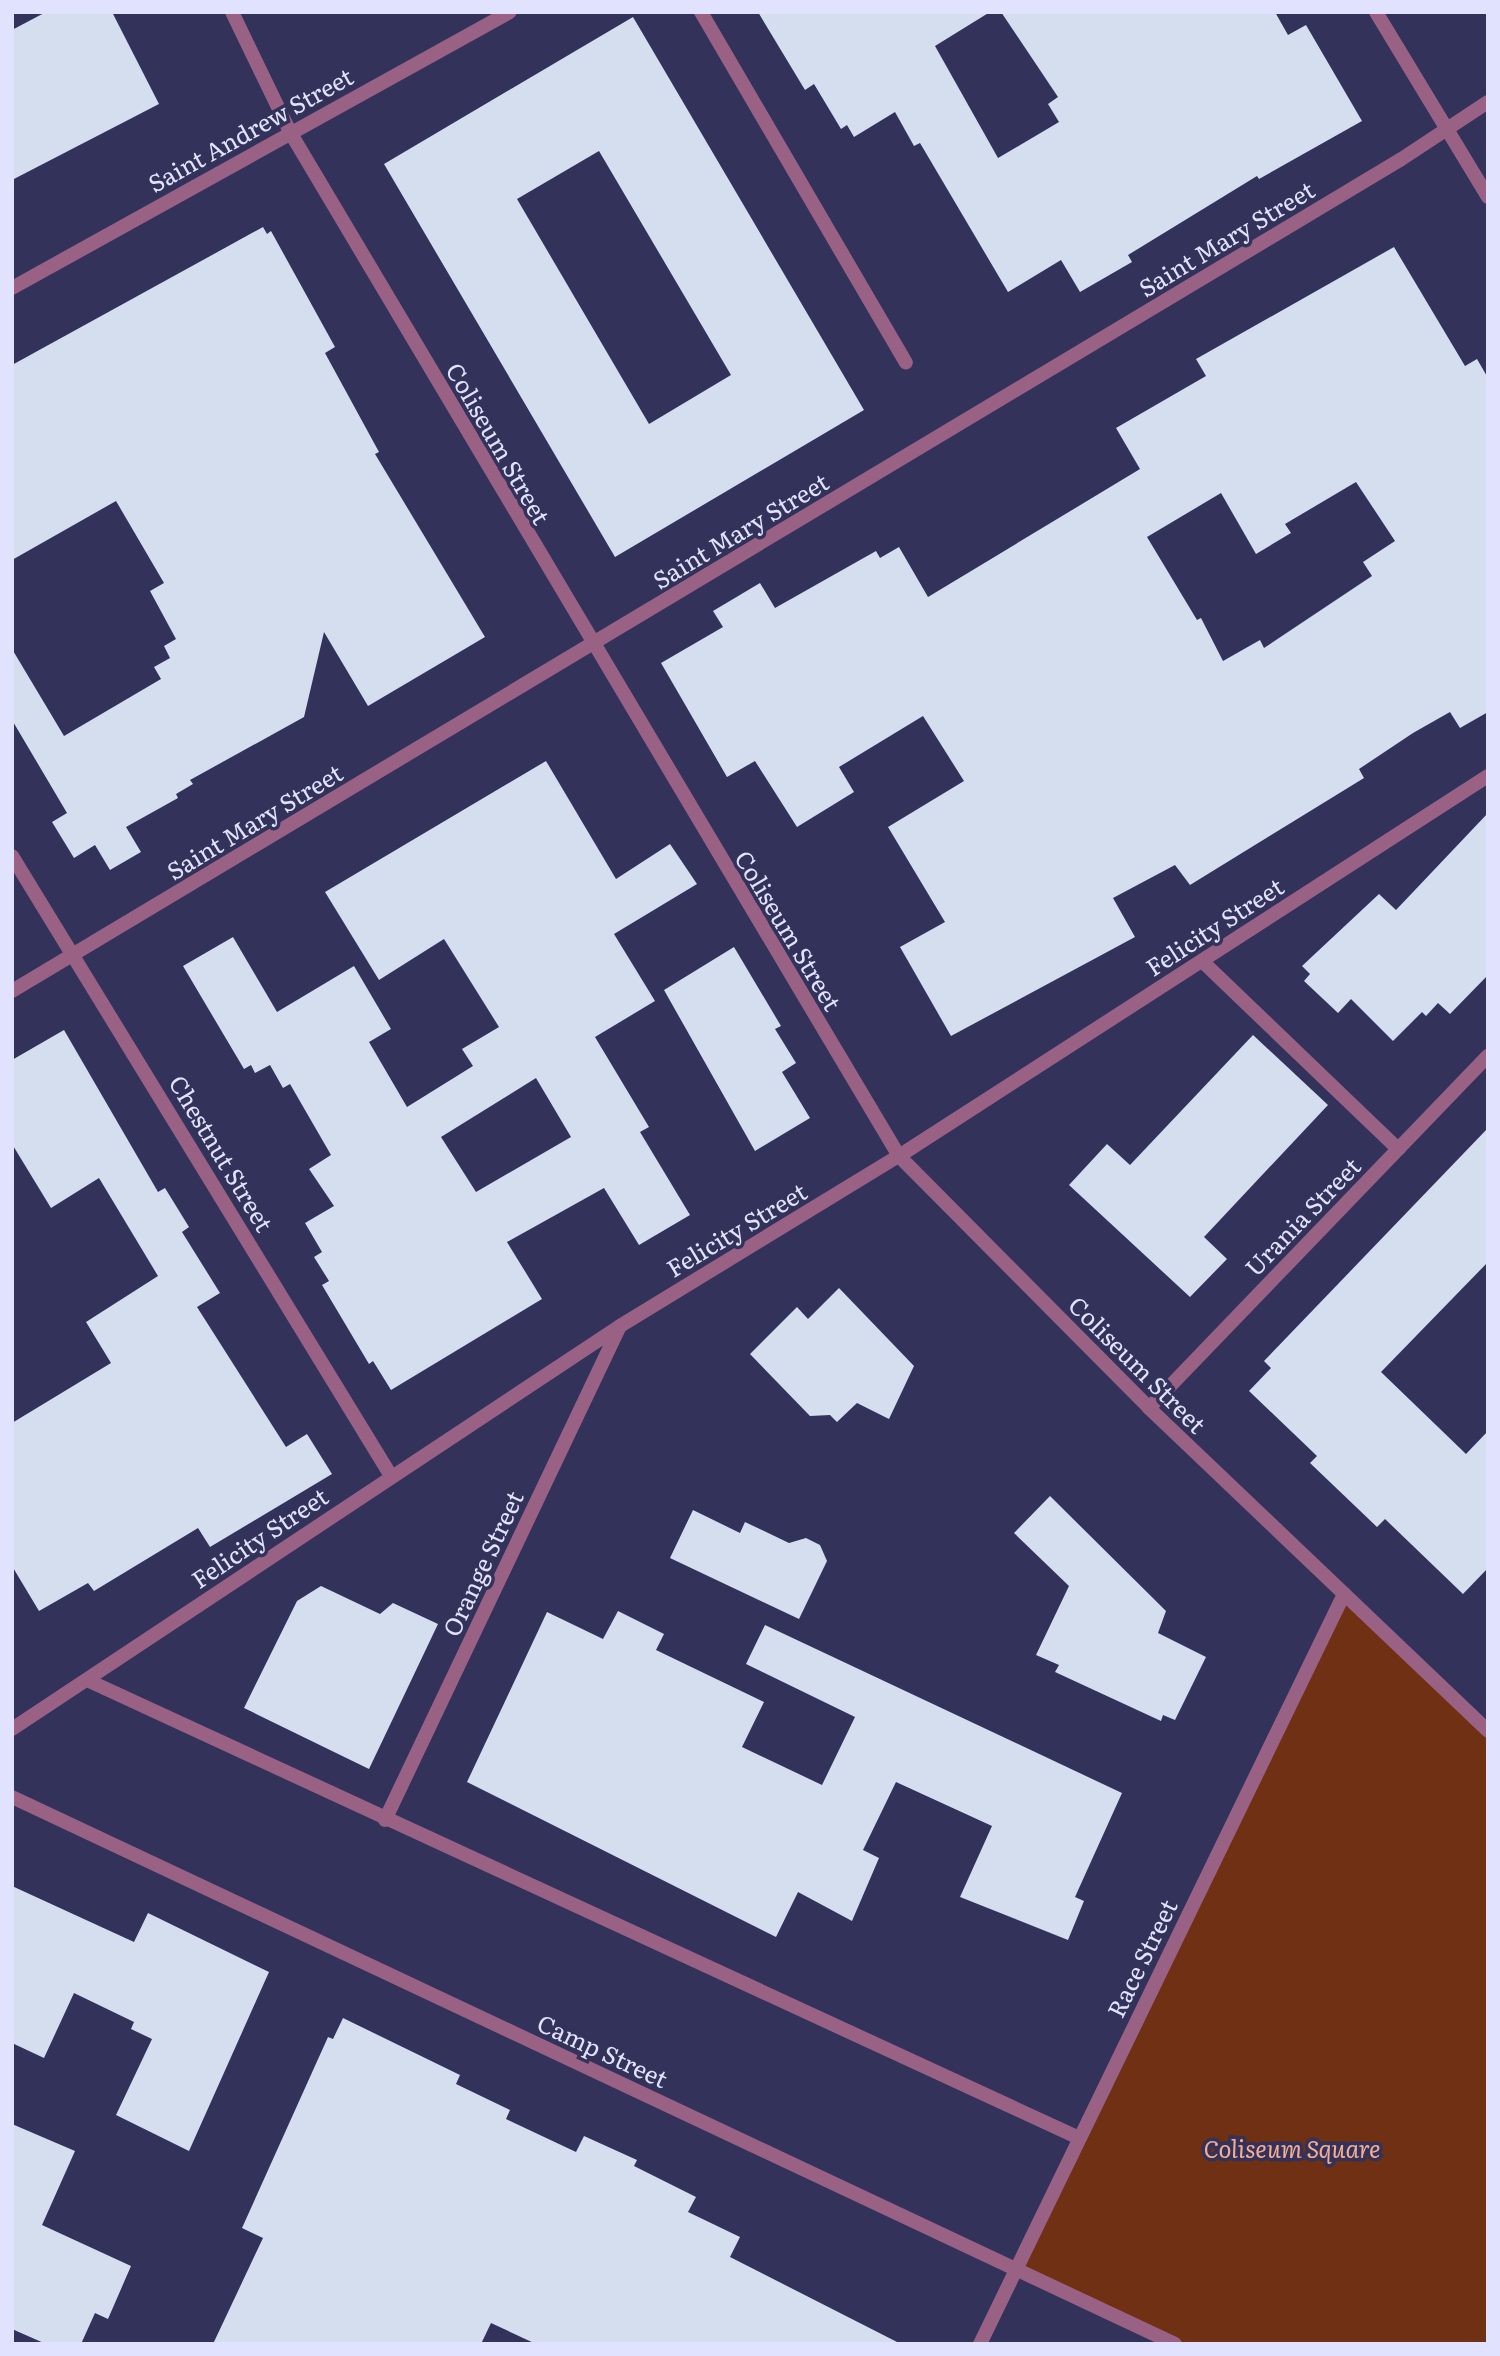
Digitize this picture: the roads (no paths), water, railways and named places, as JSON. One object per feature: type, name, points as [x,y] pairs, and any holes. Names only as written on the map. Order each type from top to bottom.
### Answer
[{"type":"street","name":"Coliseum Street","points":[[232,12],[290,132],[592,646],[899,1156],[1149,1408],[1488,1731]]},
{"type":"street","name":"Saint Andrew Street","points":[[12,288],[510,12]]},
{"type":"street","points":[[701,12],[906,363]]},
{"type":"street","points":[[1376,12],[1488,197]]},
{"type":"street","name":"Saint Mary Street","points":[[12,991],[592,646],[1488,102]]},
{"type":"street","name":"Felicity Street","points":[[12,1729],[620,1326],[899,1156],[1488,776]]},
{"type":"street","name":"Chestnut Street","points":[[12,856],[75,954],[391,1476]]},
{"type":"street","points":[[1202,961],[1398,1149]]},
{"type":"street","name":"Urania Street","points":[[1149,1408],[1488,1056]]},
{"type":"street","name":"Orange Street","points":[[385,1820],[620,1326]]},
{"type":"street","name":"Race Street","points":[[980,2344],[1344,1594]]},
{"type":"street","points":[[87,1680],[385,1820],[1079,2138]]},
{"type":"street","name":"Camp Street","points":[[12,1797],[1175,2344]]},
{"type":"park label","name":"Coliseum Square","points":[[1292,2148]]}]
